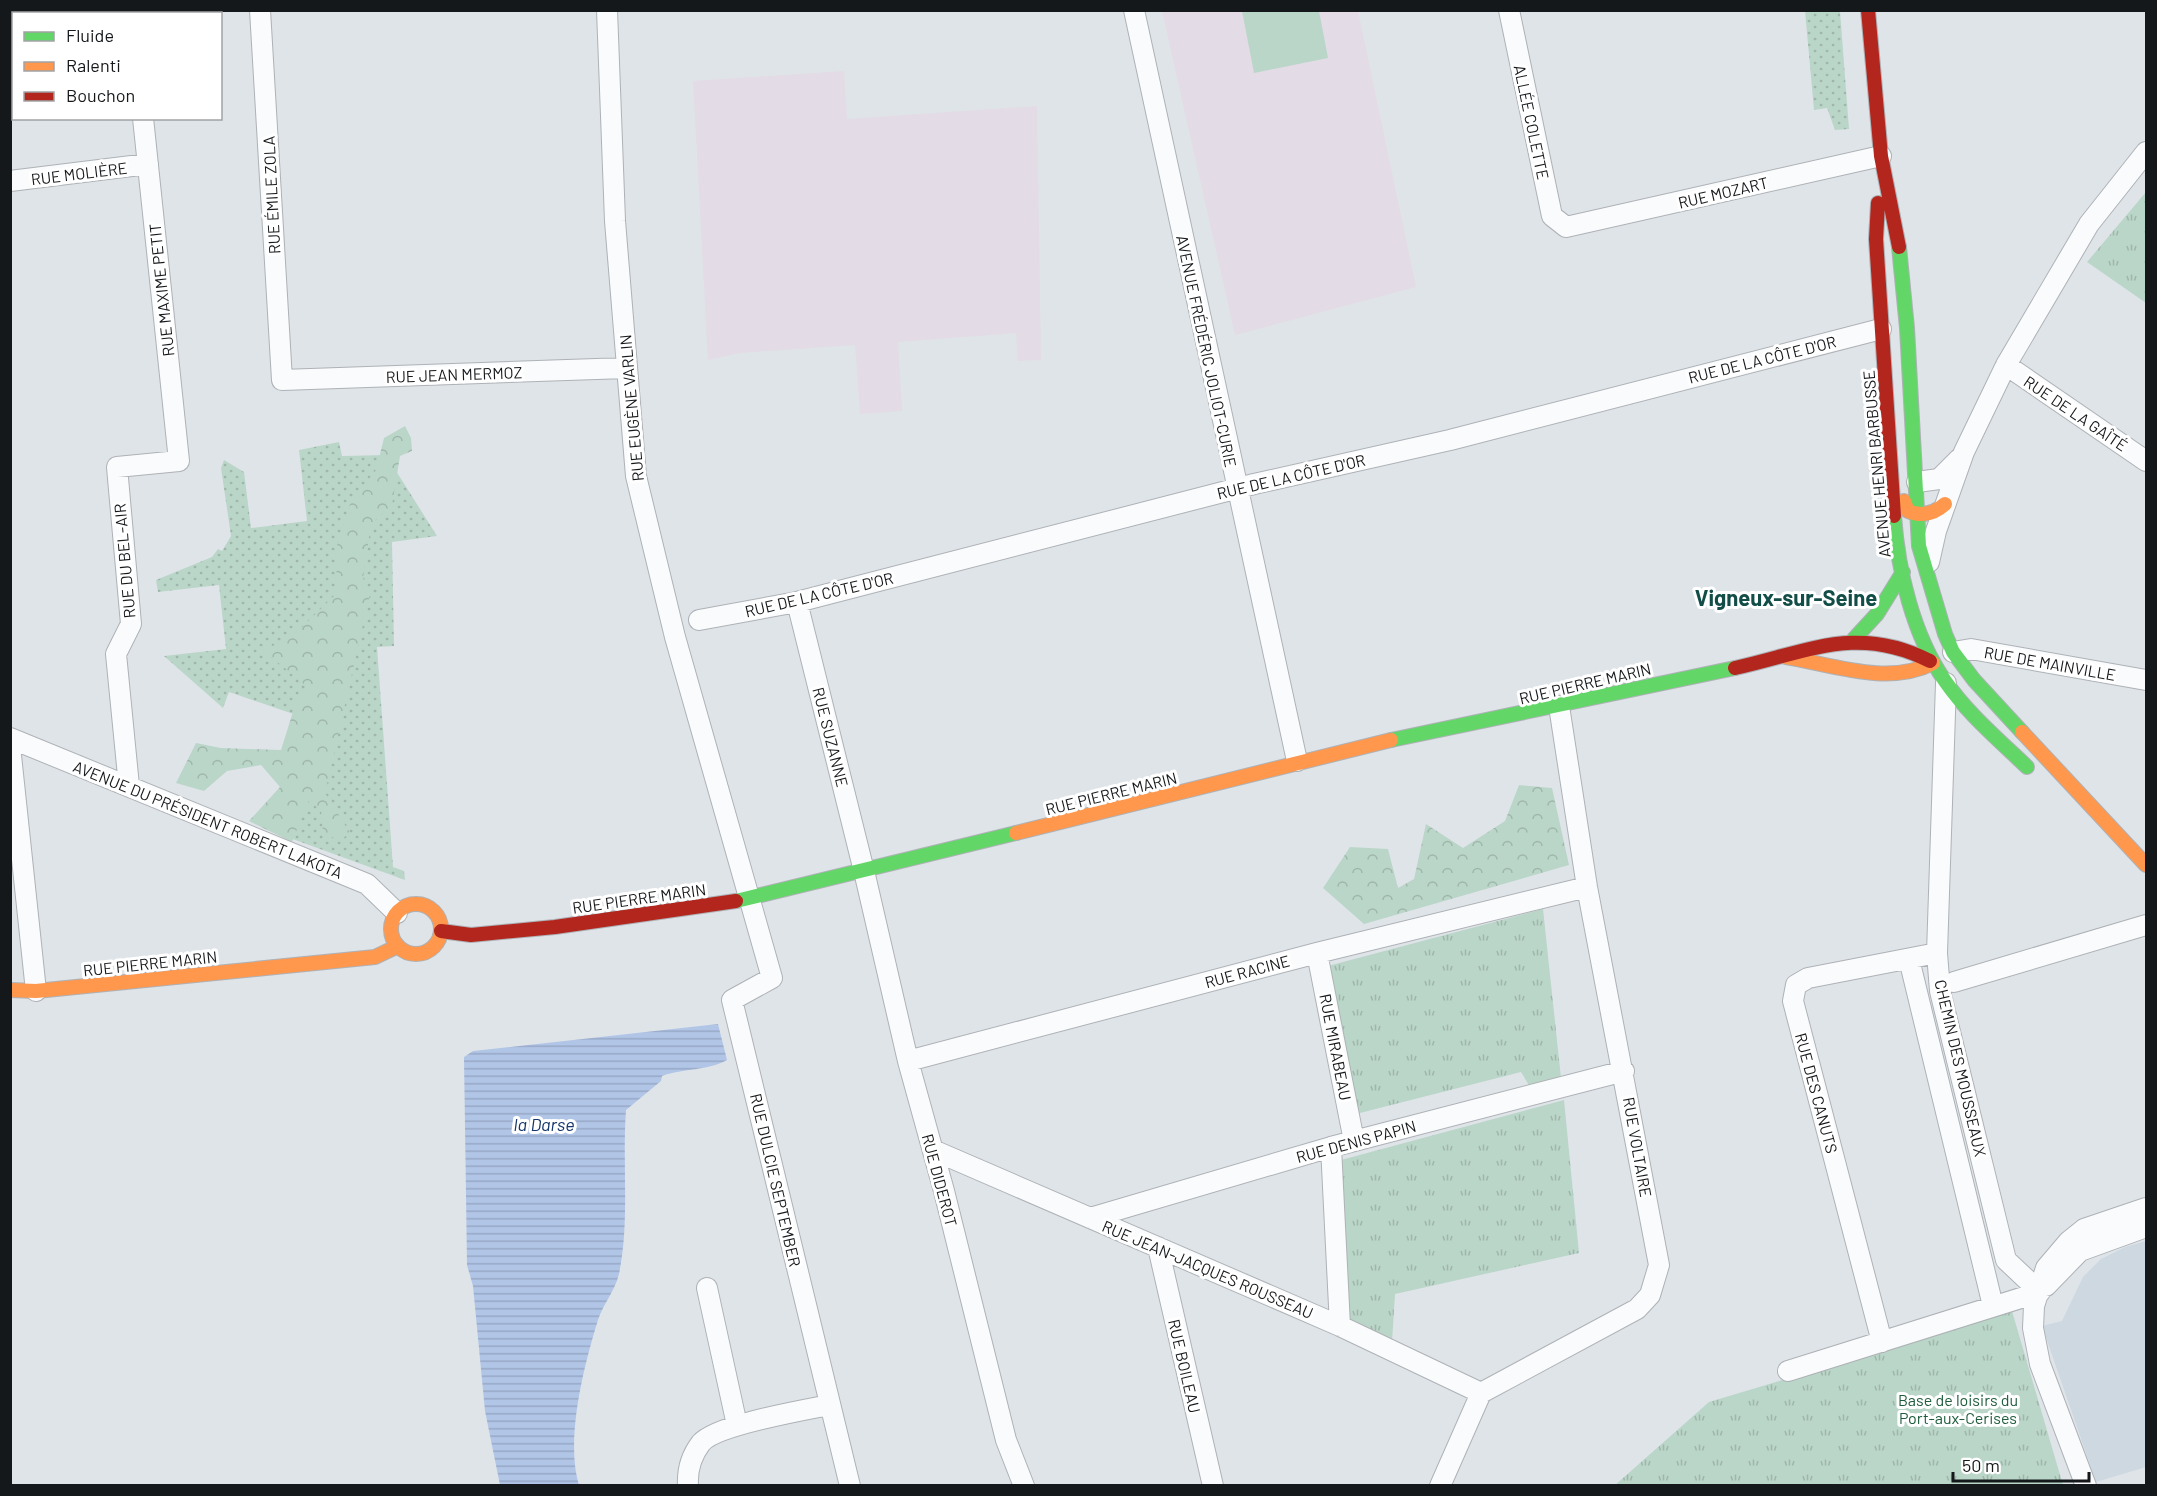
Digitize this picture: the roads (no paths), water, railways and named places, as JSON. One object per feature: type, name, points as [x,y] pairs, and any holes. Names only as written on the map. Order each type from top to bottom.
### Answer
[{"type":"street","name":"RUE ÉMILE ZOLA","points":[[260,10],[282,380]]},
{"type":"street","name":"RUE EUGÈNE VARLIN","points":[[607,10],[615,221],[626,368],[638,485],[675,637],[748,899]]},
{"type":"street","name":"AVENUE FRÉDÉRIC JOLIOT-CURIE","points":[[1134,10],[1297,761]]},
{"type":"street","name":"ALLÉE COLETTE","points":[[1509,10],[1552,216],[1566,227]]},
{"type":"street","name":"AVENUE HENRI BARBUSSE","points":[[1868,10],[1881,156],[1898,239],[1917,482],[1916,514],[1919,546],[1945,633],[1943,657],[1946,683],[1976,718],[2035,774]]},
{"type":"street","name":"RUE MAXIME PETIT","points":[[143,120],[179,461]]},
{"type":"street","points":[[1928,575],[1931,547],[1964,452],[2006,365],[2089,224],[2146,152]]},
{"type":"street","name":"RUE MOZART","points":[[1566,227],[1881,156]]},
{"type":"street","name":"AVENUE HENRI BARBUSSE","points":[[1881,156],[1876,239],[1881,329],[1896,545],[1912,610],[1943,657],[1993,702],[2142,860]]},
{"type":"street","name":"RUE MOLIÈRE","points":[[10,181],[148,164]]},
{"type":"street","name":"RUE DE LA CÔTE D'OR","points":[[699,620],[797,602],[1238,489],[1450,440],[1881,329]]},
{"type":"street","points":[[1881,329],[1892,365],[1904,501],[1908,511],[1916,514],[1936,512],[1945,504]]},
{"type":"street","name":"RUE DE LA GAÎTÉ","points":[[2006,365],[2146,461]]},
{"type":"street","name":"RUE JEAN MERMOZ","points":[[282,380],[626,368]]},
{"type":"street","points":[[1896,524],[1911,487],[1917,482],[1932,481],[1946,474],[1964,452]]},
{"type":"street","name":"RUE DU BEL-AIR","points":[[129,786],[116,654],[131,624],[117,467],[179,461]]},
{"type":"street","points":[[1854,639],[1877,614],[1903,572]]},
{"type":"street","name":"RUE SUZANNE","points":[[797,602],[864,871]]},
{"type":"street","name":"RUE PIERRE MARIN","points":[[441,931],[471,935],[555,927],[748,899],[1354,747],[1786,657],[1818,645],[1854,639],[1943,657]]},
{"type":"street","name":"RUE DE MAINVILLE","points":[[1943,657],[1971,649],[2145,679]]},
{"type":"street","name":"RUE PIERRE MARIN","points":[[1786,657],[1887,675],[1918,671],[1943,657]]},
{"type":"street","name":"CHEMIN DES MOUSSEAUX","points":[[1946,683],[1937,953],[1940,991],[2006,1260],[2040,1292]]},
{"type":"street","name":"RUE VOLTAIRE","points":[[1481,1393],[1637,1310],[1650,1295],[1659,1265],[1624,1071],[1587,887],[1559,706]]},
{"type":"street","name":"AVENUE DU PRÉSIDENT ROBERT LAKOTA","points":[[10,738],[366,884],[397,913]]},
{"type":"street","points":[[10,746],[36,991]]},
{"type":"street","name":"AVENUE HENRI BARBUSSE","points":[[2077,814],[2142,860]]},
{"type":"street","name":"RUE DIDEROT","points":[[864,871],[908,1061],[933,1150],[1006,1440],[1024,1485]]},
{"type":"street","name":"RUE RACINE","points":[[908,1061],[1317,953],[1587,887]]},
{"type":"street","name":"RUE DULCIE SEPTEMBER","points":[[748,899],[772,978],[732,1000],[850,1485]]},
{"type":"street","points":[[410,905],[425,906],[437,916],[441,931],[434,946],[428,951],[412,954],[398,946],[394,940],[392,926],[397,913],[410,905]]},
{"type":"street","points":[[1954,982],[2146,926]]},
{"type":"street","name":"RUE PIERRE MARIN","points":[[10,990],[36,991],[375,957],[398,946]]},
{"type":"street","name":"RUE MIRABEAU","points":[[1317,953],[1354,1141]]},
{"type":"street","name":"RUE DES CANUTS","points":[[1882,1342],[1793,1001],[1796,985],[1808,978],[1937,953]]},
{"type":"street","name":"CHEMIN DES MOUSSEAUX","points":[[1909,959],[1994,1306]]},
{"type":"street","name":"RUE DENIS PAPIN","points":[[1090,1218],[1331,1147],[1624,1071]]},
{"type":"street","points":[[1331,1147],[1340,1326]]},
{"type":"street","name":"RUE JEAN-JACQUES ROUSSEAU","points":[[933,1150],[1340,1326],[1481,1393]]},
{"type":"street","points":[[2086,1485],[2040,1364],[2033,1328],[2034,1306],[2046,1268],[2069,1241],[2084,1229],[2146,1209]]},
{"type":"street","points":[[1788,1371],[2040,1292],[2080,1251],[2146,1227]]},
{"type":"street","name":"RUE BOILEAU","points":[[1158,1247],[1213,1485]]},
{"type":"street","points":[[707,1288],[737,1425]]},
{"type":"street","points":[[1440,1485],[1481,1393]]},
{"type":"street","points":[[688,1485],[687,1470],[702,1441],[737,1425],[830,1404]]},
{"type":"water","name":"la Darse","points":[[718,1024],[727,1060],[712,1066],[662,1076],[661,1081],[626,1110],[625,1213],[622,1254],[619,1274],[598,1320],[582,1380],[574,1447],[579,1485],[500,1485],[485,1411],[473,1286],[467,1265],[464,1057],[473,1051]]},
{"type":"district","name":"Vigneux-sur-Seine","points":[[1786,597]]},
{"type":"park label","name":"Base de loisirs du Port-aux-Cerises","points":[[1958,1408]]}]
